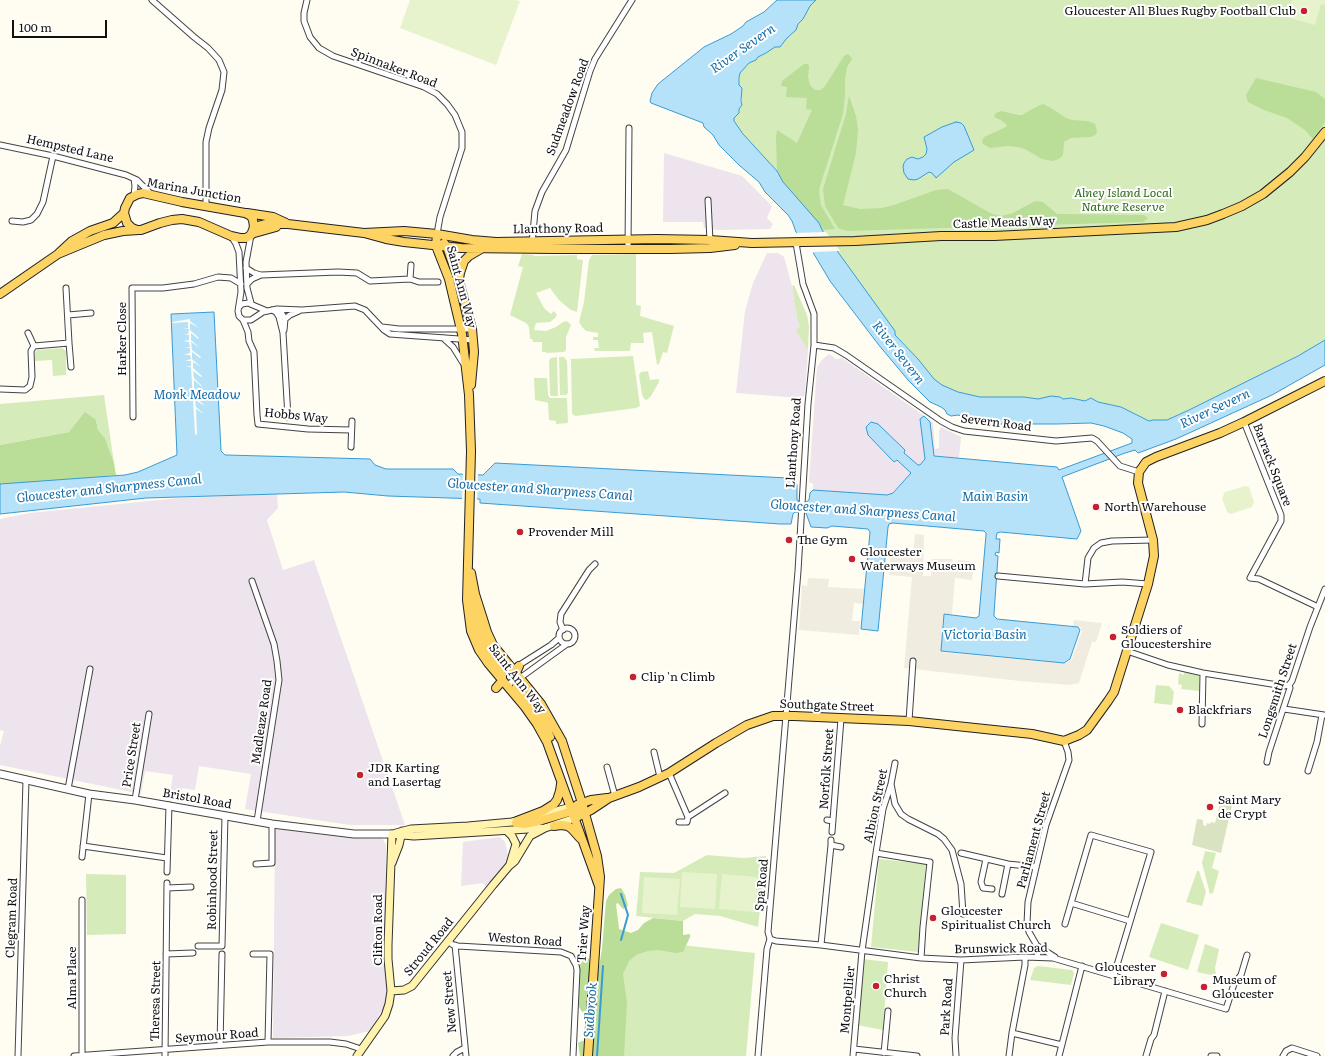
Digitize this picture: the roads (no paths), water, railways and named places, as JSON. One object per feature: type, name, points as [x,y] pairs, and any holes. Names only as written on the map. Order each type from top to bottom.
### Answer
[{"type":"main road","name":"Castle Meads Way","points":[[797,243],[941,236],[994,236],[1176,228],[1223,214],[1242,206],[1263,194],[1290,172],[1305,157],[1325,132]]},
{"type":"main road","name":"Marina Junction","points":[[124,213],[126,203],[134,196],[143,193],[172,200],[245,213],[251,216],[253,220],[252,232]]},
{"type":"main road","points":[[0,294],[58,254],[81,235],[96,228],[114,223],[124,213],[128,223],[132,228],[137,230]]},
{"type":"main road","points":[[245,213],[273,217],[288,224]]},
{"type":"main road","points":[[58,254],[104,235],[122,231],[141,230],[164,222],[182,220],[199,222],[231,236],[240,238],[246,238],[252,232],[265,224],[288,224],[364,233],[386,239],[440,241]]},
{"type":"main road","points":[[364,233],[404,231],[440,241],[482,248]]},
{"type":"main road","name":"Llanthony Road","points":[[482,248],[628,239],[797,243]]},
{"type":"main road","name":"Llanthony Road","points":[[440,241],[481,241],[532,246],[628,249],[710,248],[752,243]]},
{"type":"main road","name":"Saint Ann Way","points":[[440,241],[459,281],[472,329],[474,362],[469,395]]},
{"type":"main road","name":"Saint Ann Way","points":[[440,241],[461,329],[469,395],[470,518],[467,605],[471,631],[479,650],[537,724],[547,742],[573,812]]},
{"type":"main road","points":[[459,281],[464,261],[482,248]]},
{"type":"main road","points":[[1064,741],[1087,730],[1114,692],[1148,584],[1154,556],[1153,540],[1138,483],[1140,472],[1146,462],[1220,433],[1325,381]]},
{"type":"main road","name":"Saint Ann Way","points":[[469,562],[475,594],[487,632],[493,645],[541,704],[556,729],[568,756],[582,803]]},
{"type":"main road","points":[[471,574],[473,602],[477,626],[485,647],[499,665],[503,679],[496,688]]},
{"type":"main road","points":[[515,822],[543,811],[554,804],[558,800],[560,791],[559,773],[554,749],[546,729],[537,713],[517,687],[517,673]]},
{"type":"main road","name":"Southgate Street","points":[[573,812],[585,812],[612,797],[639,787],[669,773],[747,725],[773,716],[909,721],[1032,734],[1064,741]]},
{"type":"main road","name":"Southgate Street","points":[[573,812],[582,803],[612,797]]},
{"type":"main road","name":"Trier Way","points":[[582,803],[599,866],[588,1056]]},
{"type":"main road","points":[[515,822],[525,824],[573,812]]},
{"type":"main road","name":"Trier Way","points":[[573,812],[599,886]]},
{"type":"main road","name":"Bristol Road","points":[[402,833],[414,836],[545,828],[554,826],[573,812]]},
{"type":"main road","name":"Bristol Road","points":[[392,834],[402,833],[411,829],[515,822]]},
{"type":"main road","points":[[554,826],[568,826],[584,844]]},
{"type":"main road","name":"Stroud Road","points":[[391,990],[404,990],[412,986],[452,943],[520,855],[530,836],[545,828]]},
{"type":"main road","name":"Stroud Road","points":[[507,831],[512,836],[516,844],[510,866]]},
{"type":"main road","name":"Clifton Road","points":[[390,869],[402,833]]},
{"type":"main road","name":"Clifton Road","points":[[391,990],[388,959],[392,834]]},
{"type":"main road","points":[[359,1053],[385,1016],[391,990]]},
{"type":"street","points":[[152,0],[208,48],[219,60],[224,72],[222,90],[209,128],[206,142],[206,206]]},
{"type":"street","name":"Spinnaker Road","points":[[307,0],[304,21],[310,37],[319,48],[333,56],[424,87],[437,94],[455,115],[462,132],[462,148],[440,217],[440,241]]},
{"type":"street","name":"Sudmeadow Road","points":[[532,246],[535,211],[542,192],[566,150],[590,71],[595,59],[632,0]]},
{"type":"street","points":[[628,249],[629,128]]},
{"type":"street","name":"Hempsted Lane","points":[[0,145],[117,172],[141,183],[152,195]]},
{"type":"street","points":[[12,221],[23,222],[31,220],[37,214],[43,202],[53,156]]},
{"type":"street","points":[[134,179],[134,196]]},
{"type":"street","points":[[708,200],[710,248]]},
{"type":"street","points":[[248,332],[256,311],[252,305],[247,284],[246,268],[246,257],[252,232]]},
{"type":"street","points":[[231,236],[238,248],[241,284],[238,314],[243,320],[248,321],[269,310],[302,310],[350,306],[359,307],[368,312],[386,332],[395,335],[424,335],[473,340]]},
{"type":"street","name":"Llanthony Road","points":[[786,716],[801,524],[808,404],[814,345],[814,314],[812,305],[803,284],[797,243]]},
{"type":"street","points":[[410,279],[411,265]]},
{"type":"street","points":[[246,268],[261,275],[344,272],[357,273],[370,281],[410,279],[419,282],[438,282]]},
{"type":"street","name":"Harker Close","points":[[133,417],[132,288],[171,287],[194,284],[213,278],[228,277],[240,269]]},
{"type":"street","points":[[247,284],[252,279],[261,275]]},
{"type":"street","points":[[228,277],[241,284]]},
{"type":"street","points":[[66,288],[71,367]]},
{"type":"street","points":[[240,306],[245,303],[276,312],[279,317],[283,333],[288,417]]},
{"type":"street","points":[[280,310],[285,319]]},
{"type":"street","points":[[283,333],[285,319],[290,314],[302,310]]},
{"type":"street","points":[[68,315],[91,313]]},
{"type":"street","name":"Hobbs Way","points":[[243,320],[254,352],[258,424],[308,429],[352,430]]},
{"type":"street","points":[[381,327],[399,329],[472,329]]},
{"type":"street","points":[[28,333],[34,346]]},
{"type":"street","points":[[442,337],[457,352],[466,369]]},
{"type":"street","points":[[34,346],[69,343]]},
{"type":"street","name":"Severn Road","points":[[814,345],[828,347],[846,355],[941,421],[952,427],[964,431],[1056,440],[1092,438],[1105,448],[1120,466],[1140,472]]},
{"type":"street","points":[[0,389],[25,390],[30,386],[32,377],[31,351],[34,346]]},
{"type":"street","points":[[351,447],[352,421]]},
{"type":"street","name":"Barrack Square","points":[[1244,422],[1281,515],[1281,521],[1250,578],[1259,579],[1318,607]]},
{"type":"street","points":[[1085,584],[1088,558],[1094,548],[1101,543],[1112,541],[1153,540]]},
{"type":"street","points":[[563,630],[560,622],[561,614],[592,566],[595,564]]},
{"type":"street","points":[[998,576],[1085,584],[1122,582],[1148,584]]},
{"type":"street","name":"Madleaze Road","points":[[252,581],[274,644],[279,680],[257,821]]},
{"type":"street","name":"Longsmith Street","points":[[1267,762],[1290,688],[1289,684],[1292,680],[1310,626],[1325,589]]},
{"type":"street","points":[[503,679],[517,673],[559,638],[563,630],[570,629],[572,631],[575,636],[573,641],[517,673],[503,679]]},
{"type":"street","points":[[559,638],[562,642],[567,644]]},
{"type":"street","points":[[1127,651],[1168,665],[1203,673],[1284,686],[1289,684]]},
{"type":"street","points":[[909,721],[913,661]]},
{"type":"street","points":[[68,789],[90,670]]},
{"type":"street","points":[[1202,724],[1203,673]]},
{"type":"street","points":[[1284,708],[1323,715],[1308,771]]},
{"type":"street","name":"Price Street","points":[[135,800],[149,714]]},
{"type":"street","name":"Spa Road","points":[[758,1056],[770,939],[768,932],[786,716]]},
{"type":"street","name":"Norfolk Street","points":[[832,832],[841,719]]},
{"type":"street","name":"Parliament Street","points":[[1038,957],[1036,944],[1029,932],[1026,915],[1036,867],[1050,813],[1069,760],[1064,741]]},
{"type":"street","points":[[654,752],[660,777]]},
{"type":"street","name":"Albion Street","points":[[862,951],[883,809],[891,784],[895,763]]},
{"type":"street","points":[[607,767],[612,797]]},
{"type":"street","points":[[669,773],[688,817]]},
{"type":"street","name":"Bristol Road","points":[[0,774],[90,794],[135,800],[272,824],[354,834],[392,834]]},
{"type":"street","name":"Clegram Road","points":[[18,1056],[26,780]]},
{"type":"street","points":[[891,784],[895,804],[901,814],[938,834],[944,839],[952,850],[961,884],[963,914]]},
{"type":"street","points":[[679,822],[687,822],[688,817],[724,793]]},
{"type":"street","points":[[82,857],[90,794]]},
{"type":"street","points":[[167,872],[169,806]]},
{"type":"street","name":"Robinhood Street","points":[[198,946],[222,946],[225,815]]},
{"type":"street","name":"Norfolk Street","points":[[827,820],[833,821]]},
{"type":"street","points":[[256,864],[272,863],[272,824]]},
{"type":"street","points":[[1065,924],[1091,835],[1150,852],[1114,975]]},
{"type":"street","points":[[821,945],[831,843],[841,847]]},
{"type":"street","points":[[83,846],[167,858]]},
{"type":"street","points":[[876,853],[930,862],[921,958]]},
{"type":"street","points":[[960,853],[1008,864],[1036,867]]},
{"type":"street","points":[[986,859],[981,882],[983,888],[992,889]]},
{"type":"street","points":[[1002,894],[1008,864]]},
{"type":"street","name":"Theresa Street","points":[[165,1056],[167,886],[191,887]]},
{"type":"street","name":"Alma Place","points":[[82,900],[82,1056]]},
{"type":"street","points":[[1071,903],[1130,921]]},
{"type":"street","name":"Brunswick Road","points":[[770,939],[776,941],[821,945],[921,958],[961,960],[1038,957],[1059,960],[1226,1009],[1234,984],[1241,975],[1247,955]]},
{"type":"street","name":"New Street","points":[[452,943],[466,1056]]},
{"type":"street","name":"Weston Road","points":[[452,943],[561,952],[571,956],[577,970],[573,1056]]},
{"type":"street","points":[[1036,944],[1059,960]]},
{"type":"street","name":"Montpellier","points":[[853,1056],[862,951]]},
{"type":"street","name":"Theresa Street","points":[[166,954],[193,953]]},
{"type":"street","points":[[220,1045],[222,954]]},
{"type":"street","points":[[253,954],[270,954],[268,1042]]},
{"type":"street","points":[[1009,1056],[1025,957]]},
{"type":"street","name":"Park Road","points":[[956,1056],[955,1038],[961,960]]},
{"type":"street","points":[[1059,1056],[1082,966]]},
{"type":"street","points":[[1146,1056],[1154,1034],[1165,991]]},
{"type":"street","points":[[884,1053],[888,1011]]},
{"type":"street","points":[[1012,1033],[1062,1045]]},
{"type":"street","name":"Seymour Road","points":[[74,1056],[268,1042],[330,1042],[346,1044],[359,1053]]},
{"type":"street","points":[[453,1056],[465,1048]]},
{"type":"street","name":"Montpellier","points":[[854,1049],[917,1056]]},
{"type":"street","points":[[1284,1056],[1286,1051],[1290,1049],[1296,1049],[1317,1056]]},
{"type":"street","points":[[1212,1056],[1217,1056]]},
{"type":"water","points":[[777,0],[816,0],[798,24],[796,30],[780,47],[775,47],[758,57],[756,60],[749,63],[740,73],[739,85],[742,88],[742,105],[739,109],[739,113],[734,118],[734,121],[743,134],[777,171],[783,182],[819,223],[822,230],[895,331],[895,335],[918,359],[934,379],[942,385],[958,392],[980,397],[1024,397],[1038,399],[1051,396],[1060,397],[1063,399],[1071,398],[1085,401],[1091,398],[1098,402],[1121,407],[1149,421],[1167,420],[1298,356],[1325,340],[1325,365],[1272,395],[1176,439],[1138,453],[1135,450],[1125,453],[1062,477],[1081,531],[1077,539],[1000,532],[997,533],[996,539],[1000,539],[999,553],[996,552],[995,555],[998,556],[994,616],[997,619],[1078,627],[1080,630],[1070,659],[1064,663],[941,651],[944,614],[976,618],[979,616],[986,535],[984,531],[893,523],[889,524],[878,631],[861,629],[870,532],[868,529],[832,526],[827,528],[811,527],[806,513],[795,512],[793,514],[791,524],[780,524],[480,503],[480,499],[388,496],[344,492],[146,498],[0,514],[0,484],[125,475],[138,472],[177,455],[171,314],[214,312],[221,451],[225,455],[370,459],[375,465],[386,469],[453,469],[458,474],[483,475],[495,463],[788,478],[793,480],[797,485],[797,500],[800,502],[806,502],[809,500],[810,493],[813,490],[887,495],[893,493],[911,473],[897,460],[894,462],[868,435],[866,427],[871,422],[878,424],[905,450],[904,453],[918,465],[920,465],[925,459],[920,419],[924,416],[930,422],[934,456],[1057,467],[1059,470],[1132,443],[1132,439],[1123,433],[1091,423],[989,424],[958,415],[951,416],[941,407],[930,402],[908,380],[878,344],[830,281],[814,254],[796,232],[788,215],[765,192],[759,182],[719,145],[713,135],[704,127],[703,123],[651,103],[652,93],[658,84],[704,47],[731,34],[743,26],[746,22],[764,12]]},
{"type":"water","points":[[956,122],[961,123],[964,126],[974,150],[954,162],[936,178],[929,172],[918,179],[908,179],[904,173],[904,163],[907,159],[912,157],[918,159],[926,154],[927,149],[924,137],[942,127]]},
{"type":"waterway","name":"Sudbrook","points":[[621,894],[628,915],[621,940]]},
{"type":"waterway","name":"Sudbrook","points":[[597,1056],[603,966]]},
{"type":"place","name":"Gloucester All Blues Rugby Football Club","points":[[1304,11]]},
{"type":"place","name":"North Warehouse","points":[[1096,507]]},
{"type":"place","name":"Provender Mill","points":[[520,532]]},
{"type":"place","name":"The Gym","points":[[789,540]]},
{"type":"place","name":"Gloucester Waterways Museum","points":[[852,559]]},
{"type":"place","name":"Soldiers of Gloucestershire","points":[[1113,637]]},
{"type":"place","name":"Clip 'n Climb","points":[[633,677]]},
{"type":"place","name":"Blackfriars","points":[[1180,710]]},
{"type":"place","name":"JDR Karting and Lasertag","points":[[360,775]]},
{"type":"place","name":"Saint Mary de Crypt","points":[[1210,807]]},
{"type":"place","name":"Gloucester Spiritualist Church","points":[[933,918]]},
{"type":"place","name":"Gloucester Library","points":[[1164,974]]},
{"type":"place","name":"Christ Church","points":[[876,986]]},
{"type":"place","name":"Museum of Gloucester","points":[[1204,987]]},
{"type":"water label","name":"River Severn","points":[[743,49]]},
{"type":"water label","name":"River Severn","points":[[898,353]]},
{"type":"water label","name":"Monk Meadow","points":[[197,395]]},
{"type":"water label","name":"River Severn","points":[[1215,409]]},
{"type":"water label","name":"Gloucester and Sharpness Canal","points":[[109,489]]},
{"type":"water label","name":"Gloucester and Sharpness Canal","points":[[540,490]]},
{"type":"water label","name":"Main Basin","points":[[995,497]]},
{"type":"water label","name":"Gloucester and Sharpness Canal","points":[[863,511]]},
{"type":"water label","name":"Victoria Basin","points":[[985,635]]},
{"type":"park label","name":"Alney Island Local Nature Reserve","points":[[1123,200]]}]
